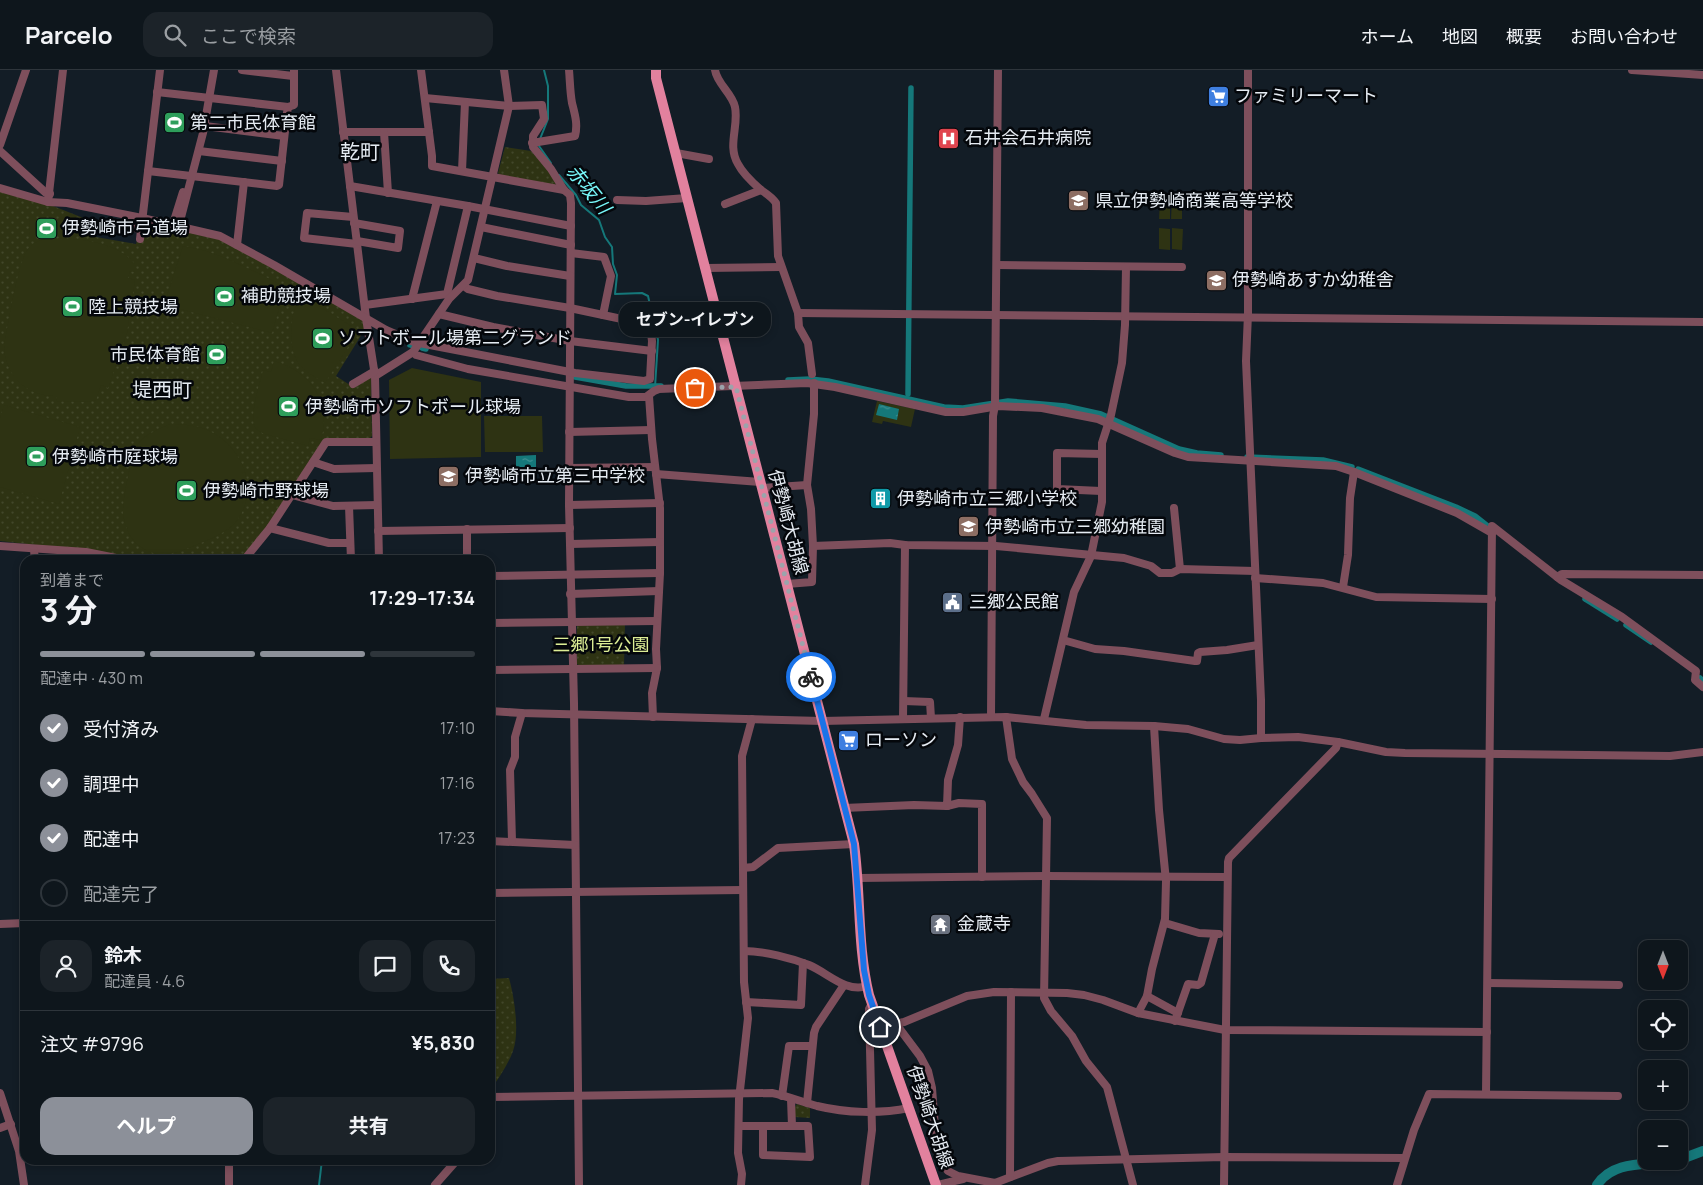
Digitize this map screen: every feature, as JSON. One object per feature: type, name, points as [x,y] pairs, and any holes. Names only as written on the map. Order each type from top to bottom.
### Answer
[{"type":"main road","name":"伊勢崎大胡線","points":[[656,70],[656,78],[854,844],[858,878],[862,962],[867,986],[937,1185]]},
{"type":"street","points":[[0,145],[26,70]]},
{"type":"street","points":[[48,198],[63,70]]},
{"type":"street","points":[[140,239],[160,70]]},
{"type":"street","points":[[190,175],[199,151],[205,126],[209,70]]},
{"type":"street","points":[[176,225],[190,175],[214,70]]},
{"type":"street","points":[[157,92],[288,107],[294,105],[294,73],[242,70]]},
{"type":"street","points":[[336,70],[366,318],[375,373],[378,555]]},
{"type":"street","points":[[422,70],[432,166],[564,190]]},
{"type":"street","points":[[353,384],[413,352],[449,299],[464,286],[470,276],[508,106],[504,70]]},
{"type":"street","points":[[532,144],[575,136],[577,129],[576,116],[572,105],[568,70]]},
{"type":"street","points":[[715,70],[717,78],[735,105],[736,117],[733,140],[736,161],[745,174],[761,190],[773,198],[776,203],[777,248],[781,267],[798,313],[800,327],[808,345],[812,374]]},
{"type":"street","points":[[991,717],[998,70]]},
{"type":"street","points":[[1248,70],[1248,318],[1246,361],[1261,738]]},
{"type":"street","points":[[1632,70],[1703,75]]},
{"type":"street","points":[[425,98],[508,106],[542,104],[544,119],[533,136],[532,144],[537,154],[571,197],[569,505],[574,714],[580,1185]]},
{"type":"street","points":[[462,171],[465,102]]},
{"type":"street","points":[[148,171],[279,185],[288,107]]},
{"type":"street","points":[[205,126],[284,136]]},
{"type":"street","points":[[343,132],[429,132]]},
{"type":"street","points":[[384,132],[388,193]]},
{"type":"street","points":[[0,151],[46,193],[48,198]]},
{"type":"street","points":[[199,151],[282,161]]},
{"type":"street","points":[[676,152],[709,159]]},
{"type":"street","points":[[238,245],[244,182]]},
{"type":"street","points":[[350,186],[571,226]]},
{"type":"street","points":[[0,188],[220,236],[403,339],[420,343],[570,372],[648,381],[650,379],[652,351],[650,325]]},
{"type":"street","points":[[725,204],[761,190]]},
{"type":"street","points":[[617,200],[646,201],[688,198]]},
{"type":"street","points":[[412,299],[437,201]]},
{"type":"street","points":[[365,305],[447,294],[468,206]]},
{"type":"street","points":[[307,212],[354,220],[400,231],[398,248],[357,242],[304,238],[307,212]]},
{"type":"street","points":[[114,229],[114,224],[140,229]]},
{"type":"street","points":[[481,228],[604,258],[611,276],[603,315]]},
{"type":"street","points":[[474,258],[507,266],[570,276]]},
{"type":"street","points":[[997,265],[1182,267]]},
{"type":"street","points":[[706,268],[781,267]]},
{"type":"street","points":[[1044,719],[1074,592],[1091,556],[1102,502],[1102,443],[1111,415],[1122,363],[1126,317],[1126,267]]},
{"type":"street","points":[[464,286],[468,289],[497,296],[570,308],[650,325],[722,333]]},
{"type":"street","points":[[798,313],[1703,322]]},
{"type":"street","points":[[438,314],[492,327],[652,351]]},
{"type":"street","points":[[413,352],[468,369],[642,398],[649,396],[659,389],[814,384],[940,411],[963,412],[994,404],[1042,408],[1083,415],[1108,422],[1175,453],[1188,457],[1336,466],[1457,513],[1492,531]]},
{"type":"street","points":[[787,584],[812,582],[813,546],[807,485],[814,414],[814,384]]},
{"type":"street","points":[[649,396],[660,503],[657,668],[652,693],[653,717]]},
{"type":"street","points":[[569,432],[651,430]]},
{"type":"street","points":[[248,555],[270,528],[326,442],[376,442]]},
{"type":"street","points":[[1101,491],[1058,489],[1057,453],[1102,454]]},
{"type":"street","points":[[313,462],[334,469],[376,468]]},
{"type":"street","points":[[569,468],[656,470],[761,485],[807,485]]},
{"type":"street","points":[[1343,587],[1348,555],[1350,498],[1354,472]]},
{"type":"street","points":[[292,495],[333,506],[377,505]]},
{"type":"street","points":[[569,505],[660,503]]},
{"type":"street","points":[[349,506],[351,555]]},
{"type":"street","points":[[1174,508],[1180,569]]},
{"type":"street","points":[[1486,1094],[1492,526],[1557,577],[1622,617],[1696,671],[1695,680],[1703,687]]},
{"type":"street","points":[[270,528],[329,543],[350,543]]},
{"type":"street","points":[[378,531],[570,528]]},
{"type":"street","points":[[467,529],[467,555]]},
{"type":"street","points":[[570,544],[660,542]]},
{"type":"street","points":[[813,546],[890,543],[905,545],[992,546],[1124,558],[1152,566],[1160,573],[1172,573],[1180,569],[1255,574],[1323,583],[1376,597],[1492,599]]},
{"type":"street","points":[[904,719],[905,545]]},
{"type":"street","points":[[0,546],[34,550],[86,552],[101,555]]},
{"type":"street","points":[[34,550],[34,555]]},
{"type":"street","points":[[495,576],[660,573]]},
{"type":"street","points":[[1557,577],[1562,574],[1703,575]]},
{"type":"street","points":[[570,594],[659,591]]},
{"type":"street","points":[[495,624],[657,621]]},
{"type":"street","points":[[1063,640],[1095,649],[1195,661],[1197,661],[1198,653],[1200,652],[1258,645]]},
{"type":"street","points":[[495,670],[657,668]]},
{"type":"street","points":[[904,701],[930,702],[931,718]]},
{"type":"street","points":[[495,710],[522,713],[822,721],[1006,717],[1044,719],[1085,725],[1154,726],[1188,729],[1224,739],[1298,737],[1338,742],[1386,752],[1405,753],[1670,756],[1703,752]]},
{"type":"street","points":[[512,841],[510,770],[515,757],[515,737],[522,713]]},
{"type":"street","points":[[947,806],[948,780],[958,745],[960,717]]},
{"type":"street","points":[[1006,717],[1012,759],[1023,782],[1047,818],[1044,992],[1046,1005],[1072,1036],[1086,1061],[1107,1087],[1133,1185]]},
{"type":"street","points":[[741,1185],[742,1174],[738,1152],[738,1126],[748,1018],[742,868],[742,756],[752,719]]},
{"type":"street","points":[[1138,1013],[1147,996],[1164,923],[1166,877],[1159,810],[1154,726]]},
{"type":"street","points":[[1224,1185],[1226,934],[1229,858],[1336,748],[1338,742]]},
{"type":"street","points":[[844,808],[914,805],[947,806],[959,803],[982,804],[982,877]]},
{"type":"street","points":[[495,841],[576,845]]},
{"type":"street","points":[[742,868],[753,867],[778,848],[854,844]]},
{"type":"street","points":[[858,878],[1227,877]]},
{"type":"street","points":[[495,893],[743,890]]},
{"type":"street","points":[[0,924],[20,922]]},
{"type":"street","points":[[1164,923],[1199,933],[1226,934]]},
{"type":"street","points":[[1177,1017],[1188,984],[1198,985],[1201,983],[1215,934]]},
{"type":"street","points":[[744,951],[803,963],[824,972],[844,985],[862,988],[867,986]]},
{"type":"street","points":[[746,1002],[801,1004],[803,963]]},
{"type":"street","points":[[1488,983],[1619,985]]},
{"type":"street","points":[[807,1103],[812,1046],[816,1027],[844,985]]},
{"type":"street","points":[[880,1027],[896,1024],[968,996],[987,992],[1044,992],[1094,997],[1138,1013],[1177,1017],[1226,1030],[1487,1032]]},
{"type":"street","points":[[1010,992],[1010,1177]]},
{"type":"street","points":[[1147,996],[1177,1017]]},
{"type":"street","points":[[865,1185],[872,1130],[869,1009],[872,1003]]},
{"type":"street","points":[[896,1024],[920,1056],[928,1071],[932,1088],[935,1136],[943,1165],[953,1174],[966,1178],[995,1184],[1053,1162],[1224,1157],[1404,1158]]},
{"type":"street","points":[[782,1096],[789,1046],[812,1046]]},
{"type":"street","points":[[0,1093],[20,1158]]},
{"type":"street","points":[[495,1098],[772,1093],[838,1110],[872,1111],[910,1108]]},
{"type":"street","points":[[1397,1185],[1404,1158],[1429,1094],[1618,1096]]},
{"type":"street","points":[[792,1099],[792,1126]]},
{"type":"street","points":[[0,1128],[11,1124]]},
{"type":"street","points":[[738,1126],[763,1126],[808,1126],[810,1157],[763,1155],[763,1126]]},
{"type":"street","points":[[21,1165],[24,1185]]},
{"type":"street","points":[[229,1165],[229,1185]]},
{"type":"street","points":[[434,1185],[452,1165]]},
{"type":"street","points":[[937,1185],[966,1178]]},
{"type":"green space","points":[[505,147],[531,151],[547,168],[556,183],[555,186],[500,175],[498,173]]},
{"type":"green space","points":[[0,190],[48,204],[91,221],[90,236],[136,244],[143,220],[222,239],[364,318],[365,329],[336,376],[353,387],[371,377],[372,436],[369,439],[324,440],[277,514],[246,555],[118,555],[0,541]]},
{"type":"green space","points":[[1160,198],[1170,198],[1170,219],[1159,219]]},
{"type":"green space","points":[[1172,198],[1182,198],[1182,219],[1171,219]]},
{"type":"green space","name":"伊勢崎市弓道場","points":[[30,220],[63,221],[63,235],[29,235]]},
{"type":"green space","points":[[1159,228],[1170,229],[1170,250],[1159,249]]},
{"type":"green space","points":[[1172,228],[1183,229],[1182,250],[1172,249]]},
{"type":"green space","name":"陸上競技場","points":[[45,239],[81,240],[105,245],[127,256],[135,264],[135,272],[130,271],[128,278],[135,280],[127,333],[108,388],[101,385],[96,400],[86,402],[57,401],[56,396],[36,393],[19,382],[8,366],[4,345],[21,266],[28,249]]},
{"type":"green space","name":"補助競技場","points":[[183,246],[221,256],[285,288],[272,333],[164,305]]},
{"type":"green space","name":"ソフトボール場第二グランド","points":[[302,296],[353,327],[357,333],[325,383],[308,372],[299,364],[295,357],[291,339],[292,320],[294,311]]},
{"type":"green space","name":"伊勢崎市ソフトボール球場","points":[[274,361],[298,372],[316,390],[324,413],[321,440],[310,438],[308,446],[265,434],[255,427],[253,415],[263,370],[271,372]]},
{"type":"green space","points":[[412,368],[481,382],[481,457],[390,459],[389,380]]},
{"type":"green space","points":[[877,401],[915,409],[911,427],[883,421],[882,424],[872,422]]},
{"type":"green space","name":"伊勢崎市庭球場","points":[[4,405],[80,427],[59,504],[0,487],[0,418]]},
{"type":"green space","points":[[484,416],[542,416],[543,452],[485,452]]},
{"type":"green space","name":"伊勢崎市野球場","points":[[170,424],[203,428],[220,437],[239,458],[247,484],[247,498],[234,524],[225,531],[184,550],[170,554],[157,554],[138,545],[132,539],[125,522],[123,508],[125,490],[135,449],[141,440],[148,435]]},
{"type":"green space","name":"三郷1号公園","points":[[580,623],[625,623],[624,666],[582,667],[577,664],[577,626]]},
{"type":"green space","points":[[509,978],[516,1014],[516,1034],[513,1051],[495,1084],[495,979]]},
{"type":"green space","points":[[797,1104],[810,1108],[810,1118],[795,1117],[795,1107]]},
{"type":"water","points":[[879,404],[899,409],[897,420],[876,415]]},
{"type":"water","points":[[536,455],[536,467],[516,467],[516,456]]},
{"type":"waterway","name":"赤坂川","points":[[540,139],[548,119],[548,86],[544,70]]},
{"type":"waterway","points":[[908,394],[911,88]]},
{"type":"waterway","name":"赤坂川","points":[[539,144],[551,163]]},
{"type":"waterway","name":"赤坂川","points":[[559,175],[576,195],[581,205],[599,220],[605,237],[612,247],[613,264],[617,275],[615,294],[642,293],[648,296],[654,322]]},
{"type":"waterway","name":"赤坂川","points":[[655,387],[658,340],[656,329]]},
{"type":"waterway","points":[[422,348],[426,349]]},
{"type":"waterway","points":[[575,377],[626,386],[661,386]]},
{"type":"waterway","points":[[788,380],[810,379],[828,381],[944,407],[963,408],[1008,401],[1065,406],[1101,414],[1179,449],[1221,455]]},
{"type":"waterway","points":[[1247,457],[1323,460],[1352,467]]},
{"type":"waterway","points":[[1358,469],[1456,507],[1475,516],[1494,531]]},
{"type":"waterway","points":[[1585,599],[1617,619]]},
{"type":"waterway","points":[[1626,625],[1651,642]]},
{"type":"waterway","points":[[1700,678],[1703,681]]},
{"type":"waterway","points":[[1688,1157],[1703,1151]]},
{"type":"waterway","points":[[1597,1185],[1613,1171],[1622,1167],[1638,1164]]},
{"type":"waterway","points":[[319,1185],[321,1165]]},
{"type":"way so far","points":[[695,388],[736,387],[811,677]]},
{"type":"place","name":"ファミリーマート","points":[[1218,96]]},
{"type":"place","name":"第二市民体育館","points":[[174,123]]},
{"type":"place","name":"石井会石井病院","points":[[949,138]]},
{"type":"place","name":"県立伊勢崎商業高等学校","points":[[1079,201]]},
{"type":"place","name":"伊勢崎市弓道場","points":[[46,228]]},
{"type":"place","name":"伊勢崎あすか幼稚舎","points":[[1216,280]]},
{"type":"place","name":"補助競技場","points":[[225,296]]},
{"type":"place","name":"陸上競技場","points":[[72,307]]},
{"type":"place","name":"ソフトボール場第二グランド","points":[[322,338]]},
{"type":"place","name":"市民体育館","points":[[216,355]]},
{"type":"place","name":"セブン-イレブン","points":[[695,388]]},
{"type":"place","name":"伊勢崎市ソフトボール球場","points":[[289,407]]},
{"type":"place","name":"伊勢崎市庭球場","points":[[36,457]]},
{"type":"place","name":"伊勢崎市立第三中学校","points":[[449,476]]},
{"type":"place","name":"伊勢崎市野球場","points":[[187,491]]},
{"type":"place","name":"伊勢崎市立三郷小学校","points":[[881,499]]},
{"type":"place","name":"伊勢崎市立三郷幼稚園","points":[[969,527]]},
{"type":"place","name":"三郷公民館","points":[[953,602]]},
{"type":"place","name":"ローソン","points":[[849,740]]},
{"type":"place","name":"金蔵寺","points":[[941,924]]},
{"type":"district","name":"乾町","points":[[360,152]]},
{"type":"district","name":"堤西町","points":[[162,390]]},
{"type":"route","points":[[811,677],[854,844],[864,970],[869,995],[880,1027]]}]
